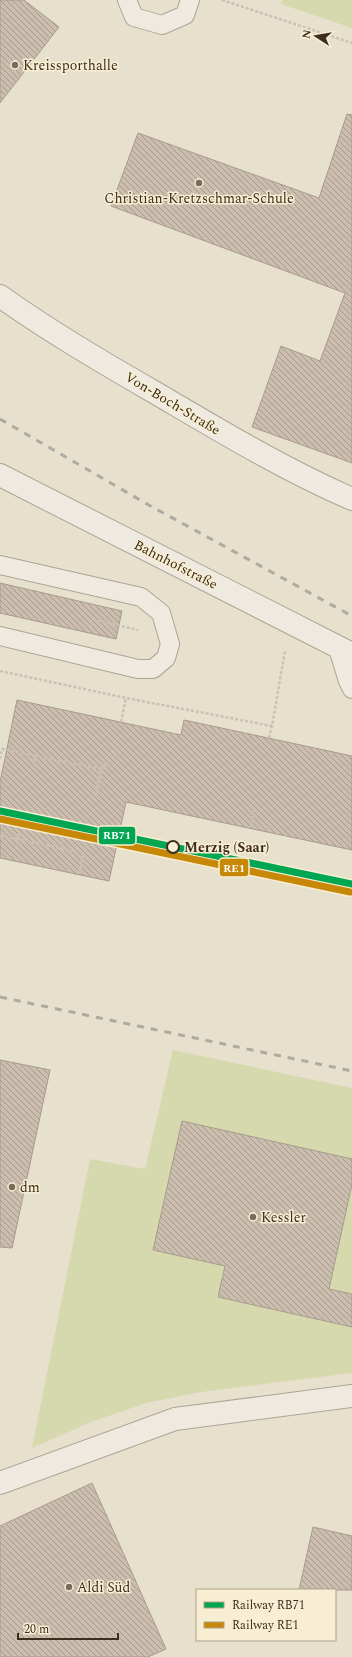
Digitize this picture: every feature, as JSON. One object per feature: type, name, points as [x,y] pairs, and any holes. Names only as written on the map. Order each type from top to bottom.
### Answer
[{"type":"street","name":"Von-Boch-Straße","points":[[0,296],[102,362],[238,442],[328,489],[352,499]]},
{"type":"street","name":"Bahnhofstraße","points":[[0,475],[344,649]]},
{"type":"street","points":[[0,1483],[175,1419],[352,1396]]},
{"type":"lane","points":[[127,0],[134,18],[162,25],[185,15],[190,0]]},
{"type":"lane","points":[[0,565],[141,597],[161,613],[170,644],[166,658],[153,669],[138,669],[0,636]]},
{"type":"lane","points":[[344,649],[348,682],[352,688]]},
{"type":"path","points":[[222,0],[352,43]]},
{"type":"path","points":[[269,738],[291,621]]},
{"type":"path","points":[[0,671],[119,697],[272,726]]},
{"type":"path","points":[[96,795],[101,769],[113,757],[116,741]]},
{"type":"path","points":[[0,759],[2,749],[101,769]]},
{"type":"path","points":[[34,762],[35,756]]},
{"type":"path","points":[[251,827],[255,808]]},
{"type":"path","points":[[18,839],[19,833]]},
{"type":"path","points":[[0,836],[74,851]]},
{"type":"path","points":[[80,873],[84,853]]},
{"type":"green space","points":[[283,0],[352,0],[352,28],[281,4]]},
{"type":"green space","points":[[173,1050],[352,1088],[352,1373],[201,1392],[146,1403],[91,1422],[32,1448],[90,1159],[145,1169]]},
{"type":"building","name":"Kreissporthalle","points":[[0,0],[24,0],[59,27],[0,103]]},
{"type":"building","name":"Christian-Kretzschmar-Schule","points":[[347,114],[352,115],[352,463],[252,427],[281,346],[320,361],[345,293],[111,206],[138,133],[319,198]]},
{"type":"building","points":[[0,583],[122,611],[116,639],[0,613]]},
{"type":"building","points":[[17,700],[181,735],[184,720],[352,756],[352,850],[126,802],[109,881],[0,858],[0,782]]},
{"type":"building","name":"dm","points":[[0,1060],[50,1070],[12,1248],[0,1247]]},
{"type":"building","name":"Kessler","points":[[182,1121],[352,1159],[352,1184],[329,1289],[352,1294],[352,1327],[218,1297],[225,1266],[153,1250]]},
{"type":"building","name":"Aldi Süd","points":[[92,1483],[166,1649],[148,1657],[0,1657],[0,1526]]},
{"type":"building","points":[[313,1527],[352,1536],[352,1590],[299,1589]]},
{"type":"railway","points":[[0,419],[147,504],[352,616]]},
{"type":"railway","points":[[0,997],[352,1071]]},
{"type":"rail line","name":"RB71","points":[[0,811],[352,884]]},
{"type":"rail line","name":"RE1","points":[[0,819],[350,892]]},
{"type":"place","name":"Kreissporthalle","points":[[15,65]]},
{"type":"place","name":"Christian-Kretzschmar-Schule","points":[[199,183]]},
{"type":"place","name":"Merzig (Saar)","points":[[173,847]]},
{"type":"place","name":"dm","points":[[12,1187]]},
{"type":"place","name":"Kessler","points":[[253,1217]]},
{"type":"place","name":"Aldi Süd","points":[[69,1587]]}]
